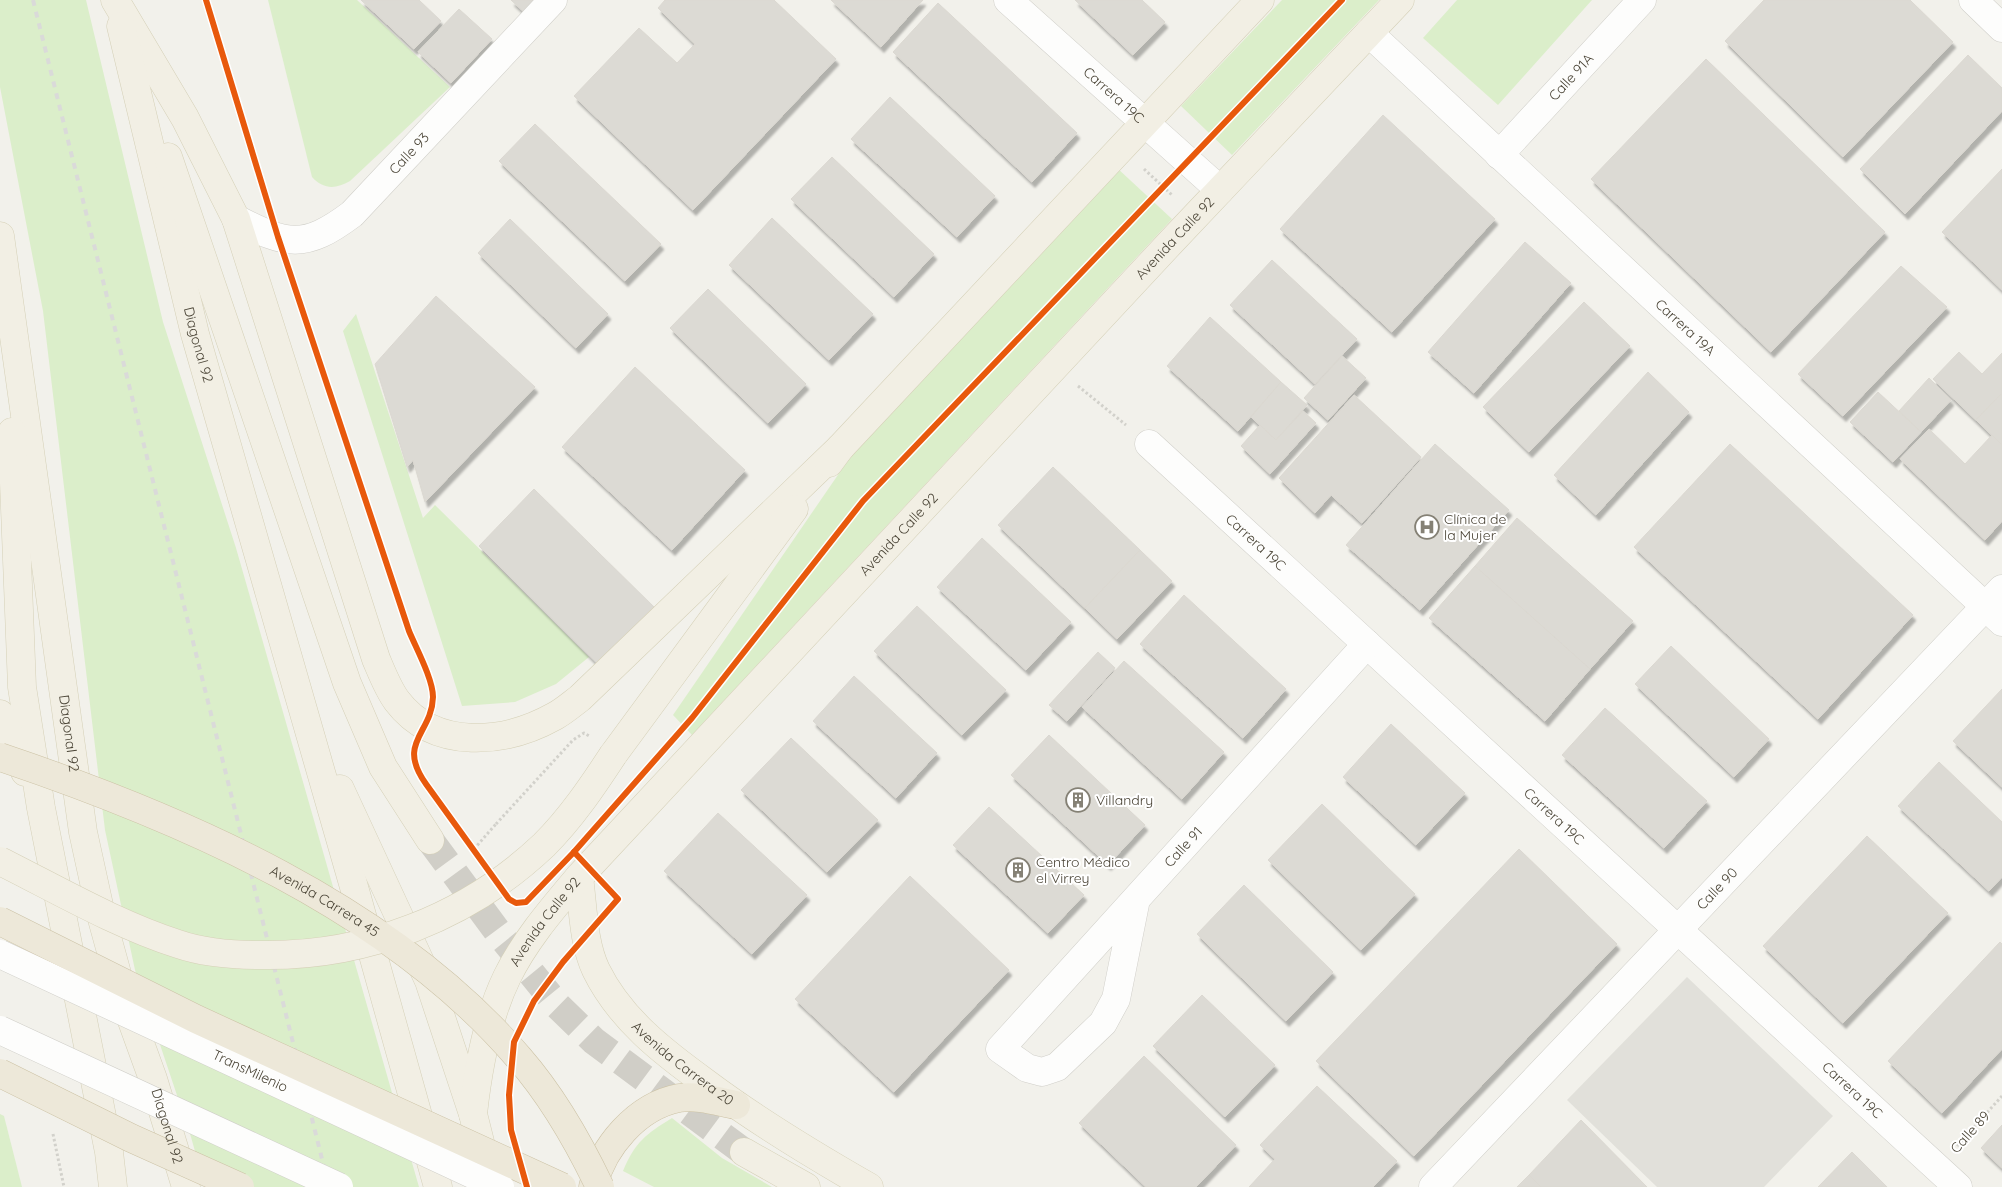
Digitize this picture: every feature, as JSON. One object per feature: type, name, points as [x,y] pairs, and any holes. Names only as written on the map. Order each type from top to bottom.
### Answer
[{"type":"highway","name":"Avenida Carrera 45","points":[[0,757],[47,773],[215,842],[311,892],[399,948],[467,1004],[519,1058],[553,1102],[580,1145],[600,1187]]},
{"type":"highway","points":[[0,921],[196,1019],[562,1187]]},
{"type":"highway","points":[[0,1073],[131,1138],[240,1187]]},
{"type":"highway","points":[[593,1187],[601,1163],[614,1142],[630,1124],[653,1108],[680,1098],[704,1099],[736,1106]]},
{"type":"main road","points":[[115,0],[185,118],[236,219],[376,659],[397,701],[430,728],[454,738],[491,738],[513,732],[556,716],[580,698],[840,448],[1120,147],[1260,0]]},
{"type":"main road","points":[[115,0],[347,683],[383,767],[430,840]]},
{"type":"main road","name":"Diagonal 92","points":[[115,0],[195,334],[438,1187]]},
{"type":"main road","name":"Avenida Calle 92","points":[[472,1114],[477,1071],[507,977],[548,914],[579,877],[1055,366],[1400,0]]},
{"type":"main road","name":"Diagonal 92","points":[[0,236],[22,687],[41,808],[109,1152],[113,1187]]},
{"type":"main road","name":"Diagonal 92","points":[[3,277],[83,832],[102,920],[124,999],[153,1080],[186,1187]]},
{"type":"main road","points":[[0,861],[128,924],[170,941],[207,951],[236,955],[292,956],[348,948],[402,933],[454,910],[501,881],[544,844],[581,802],[604,748],[840,448]]},
{"type":"main road","name":"Diagonal 92","points":[[304,713],[429,980],[472,1114],[491,1187]]},
{"type":"main road","points":[[0,714],[41,808]]},
{"type":"main road","name":"Avenida Carrera 20","points":[[579,877],[587,934],[596,968],[614,1000],[642,1034],[736,1106],[808,1152],[869,1187]]},
{"type":"main road","points":[[109,1152],[119,1187]]},
{"type":"main road","points":[[744,1152],[806,1187]]},
{"type":"street","name":"Calle 93","points":[[236,219],[278,237],[295,240],[312,239],[330,230],[352,214],[553,0]]},
{"type":"street","name":"Carrera 19C","points":[[1008,0],[1220,190]]},
{"type":"street","name":"Calle 91A","points":[[1499,155],[1642,0]]},
{"type":"street","points":[[1973,0],[2002,28]]},
{"type":"street","name":"Carrera 19A","points":[[1369,33],[1499,155],[1997,606]]},
{"type":"street","name":"Carrera 19C","points":[[1149,444],[1958,1187]]},
{"type":"street","name":"Calle 90","points":[[1433,1187],[1678,930],[1997,606]]},
{"type":"street","name":"Calle 91","points":[[1136,898],[1116,998],[1103,1023],[1057,1067],[1042,1072],[1026,1068],[1000,1049],[1136,898],[1367,644]]},
{"type":"street","name":"TransMilenio","points":[[0,954],[500,1187]]},
{"type":"street","points":[[0,1030],[339,1187]]},
{"type":"path","points":[[1120,147],[1195,217]]},
{"type":"path","points":[[1156,194],[1188,162]]},
{"type":"path","points":[[1055,366],[1149,444]]},
{"type":"path","points":[[474,849],[573,740],[584,733],[604,748]]},
{"type":"path","points":[[469,842],[479,856]]},
{"type":"green space","points":[[0,0],[86,0],[163,322],[236,548],[419,1187],[205,1187],[191,1137],[135,970],[105,830],[43,311],[0,87]]},
{"type":"green space","points":[[268,0],[357,0],[450,87],[350,181],[335,187],[321,184],[312,177]]},
{"type":"green space","points":[[1282,0],[1379,0],[1232,155],[1181,106]]},
{"type":"green space","points":[[1457,0],[1592,0],[1498,105],[1423,38]]},
{"type":"green space","points":[[1116,167],[1172,219],[692,735],[673,715],[853,453]]},
{"type":"green space","points":[[356,314],[423,518],[435,505],[589,657],[556,684],[515,702],[462,706],[343,331]]},
{"type":"green space","points":[[0,1114],[4,1116],[22,1187],[0,1187]]},
{"type":"green space","points":[[672,1118],[722,1158],[772,1187],[654,1187],[623,1171],[627,1161],[642,1140]]},
{"type":"shaded area","points":[[1687,977],[1833,1116],[1764,1187],[1657,1187],[1567,1100]]},
{"type":"building","points":[[361,0],[419,0],[441,21],[414,49]]},
{"type":"building","points":[[511,0],[534,0],[523,11]]},
{"type":"building","points":[[665,0],[774,0],[836,59],[693,210],[574,96],[639,28],[677,63],[695,44],[658,8]]},
{"type":"building","points":[[831,0],[923,0],[881,47]]},
{"type":"building","points":[[1075,0],[1142,0],[1165,22],[1133,55]]},
{"type":"building","points":[[1764,0],[1910,0],[1953,42],[1843,157],[1725,41]]},
{"type":"building","points":[[938,3],[1077,133],[1032,182],[893,52]]},
{"type":"building","points":[[459,9],[492,39],[451,83],[418,52]]},
{"type":"building","points":[[1968,55],[2002,88],[2002,111],[1905,214],[1860,169]]},
{"type":"building","points":[[1706,59],[1885,232],[1771,352],[1591,179]]},
{"type":"building","points":[[890,97],[995,196],[957,237],[851,139]]},
{"type":"building","points":[[1383,115],[1495,219],[1392,332],[1280,229]]},
{"type":"building","points":[[535,124],[661,244],[625,281],[499,161]]},
{"type":"building","points":[[832,157],[934,254],[894,297],[791,199]]},
{"type":"building","points":[[2002,169],[2002,290],[1942,232]]},
{"type":"building","points":[[772,218],[873,314],[829,360],[729,265]]},
{"type":"building","points":[[510,219],[608,314],[576,348],[478,253]]},
{"type":"building","points":[[1525,242],[1571,283],[1474,393],[1428,352]]},
{"type":"building","points":[[1272,260],[1357,339],[1315,384],[1230,305]]},
{"type":"building","points":[[1901,266],[1947,307],[1843,416],[1798,374]]},
{"type":"building","points":[[708,289],[806,384],[768,423],[670,328]]},
{"type":"building","points":[[436,296],[535,387],[425,502],[413,460],[407,467],[375,364]]},
{"type":"building","points":[[1584,302],[1630,346],[1529,452],[1483,407]]},
{"type":"building","points":[[1210,317],[1281,382],[1238,431],[1167,366]]},
{"type":"building","points":[[1959,352],[1982,374],[2002,353],[2002,393],[1976,420],[1933,379]]},
{"type":"building","points":[[1342,356],[1366,378],[1328,420],[1304,398]]},
{"type":"building","points":[[635,367],[745,470],[672,550],[562,447]]},
{"type":"building","points":[[1648,372],[1689,412],[1596,515],[1554,475]]},
{"type":"building","points":[[1929,378],[1951,400],[1921,432],[1899,411]]},
{"type":"building","points":[[1281,382],[1307,405],[1276,440],[1251,417]]},
{"type":"building","points":[[1878,392],[1921,432],[1893,462],[1850,422]]},
{"type":"building","points":[[2002,393],[2002,445],[1976,420]]},
{"type":"building","points":[[1354,395],[1421,457],[1362,523],[1331,495],[1315,513],[1279,478]]},
{"type":"building","points":[[1303,411],[1316,423],[1270,474],[1241,446],[1260,425],[1276,440]]},
{"type":"building","points":[[1929,429],[1965,464],[1992,435],[2002,445],[2002,521],[1985,540],[1900,459]]},
{"type":"building","name":"Clínica de la Mujer","points":[[1435,444],[1509,510],[1420,610],[1346,545]]},
{"type":"building","points":[[1730,444],[1913,615],[1818,719],[1634,547]]},
{"type":"building","points":[[1053,467],[1140,550],[1085,608],[998,525]]},
{"type":"building","points":[[534,489],[656,609],[600,666],[479,546]]},
{"type":"building","points":[[1517,518],[1633,621],[1590,669],[1475,566]]},
{"type":"building","points":[[982,538],[1071,622],[1026,670],[937,587]]},
{"type":"building","points":[[1140,550],[1172,581],[1117,639],[1085,608]]},
{"type":"building","points":[[1475,566],[1590,669],[1545,721],[1429,618]]},
{"type":"building","points":[[1184,595],[1286,689],[1243,738],[1140,644]]},
{"type":"building","points":[[917,606],[1006,690],[962,735],[874,651]]},
{"type":"building","points":[[1671,646],[1769,739],[1734,777],[1635,684]]},
{"type":"building","points":[[1098,652],[1115,668],[1067,721],[1049,705]]},
{"type":"building","points":[[1124,661],[1224,752],[1182,799],[1082,707]]},
{"type":"building","points":[[854,676],[937,753],[896,798],[813,721]]},
{"type":"building","points":[[2002,689],[2002,787],[1953,741]]},
{"type":"building","points":[[1605,708],[1707,801],[1664,848],[1562,755]]},
{"type":"building","points":[[1391,724],[1465,793],[1416,845],[1343,777]]},
{"type":"building","name":"Villandry","points":[[1049,735],[1145,825],[1108,865],[1011,775]]},
{"type":"building","points":[[791,738],[878,820],[827,872],[741,790]]},
{"type":"building","points":[[1939,762],[2002,822],[2002,877],[1989,891],[1898,806]]},
{"type":"building","points":[[1322,804],[1415,894],[1361,950],[1268,860]]},
{"type":"building","name":"Centro Médico el Virrey","points":[[989,807],[1084,895],[1048,933],[953,845]]},
{"type":"building","points":[[718,813],[807,895],[752,954],[664,871]]},
{"type":"building","points":[[1867,836],[1948,913],[1843,1023],[1763,946]]},
{"type":"building","points":[[1519,849],[1617,944],[1414,1156],[1316,1061]]},
{"type":"building","points":[[910,876],[1009,970],[894,1092],[795,999]]},
{"type":"building","points":[[1244,885],[1333,972],[1286,1021],[1197,934]]},
{"type":"building","points":[[2000,942],[2002,944],[2002,1049],[1942,1113],[1888,1061]]},
{"type":"building","points":[[1202,995],[1275,1065],[1225,1117],[1153,1046]]},
{"type":"building","points":[[1144,1056],[1236,1145],[1196,1187],[1146,1187],[1079,1123]]},
{"type":"building","points":[[1317,1086],[1397,1161],[1373,1187],[1249,1187],[1275,1159],[1260,1145]]},
{"type":"building","points":[[1581,1120],[1647,1187],[1541,1187],[1529,1175]]},
{"type":"building","points":[[2002,1125],[2002,1168],[1981,1148]]},
{"type":"building","points":[[1852,1152],[1887,1187],[1818,1187]]},
{"type":"building","points":[[1529,1175],[1541,1187],[1517,1187]]},
{"type":"tunnel","points":[[430,840],[500,935],[558,1006],[594,1041],[744,1152]]},
{"type":"railway","points":[[33,0],[329,1187]]},
{"type":"cycle path","points":[[206,0],[278,237],[409,631],[430,681],[433,697],[431,710],[415,748],[414,758],[418,770],[426,784],[509,899],[516,903],[526,902],[574,852],[692,718],[863,501],[1342,0]]},
{"type":"cycle path","points":[[527,1187],[511,1130],[509,1095],[514,1042],[534,1001],[563,962],[618,899],[574,852]]},
{"type":"place","name":"Clínica de la Mujer","points":[[1427,527]]},
{"type":"place","name":"Villandry","points":[[1078,800]]},
{"type":"place","name":"Centro Médico el Virrey","points":[[1018,870]]}]
